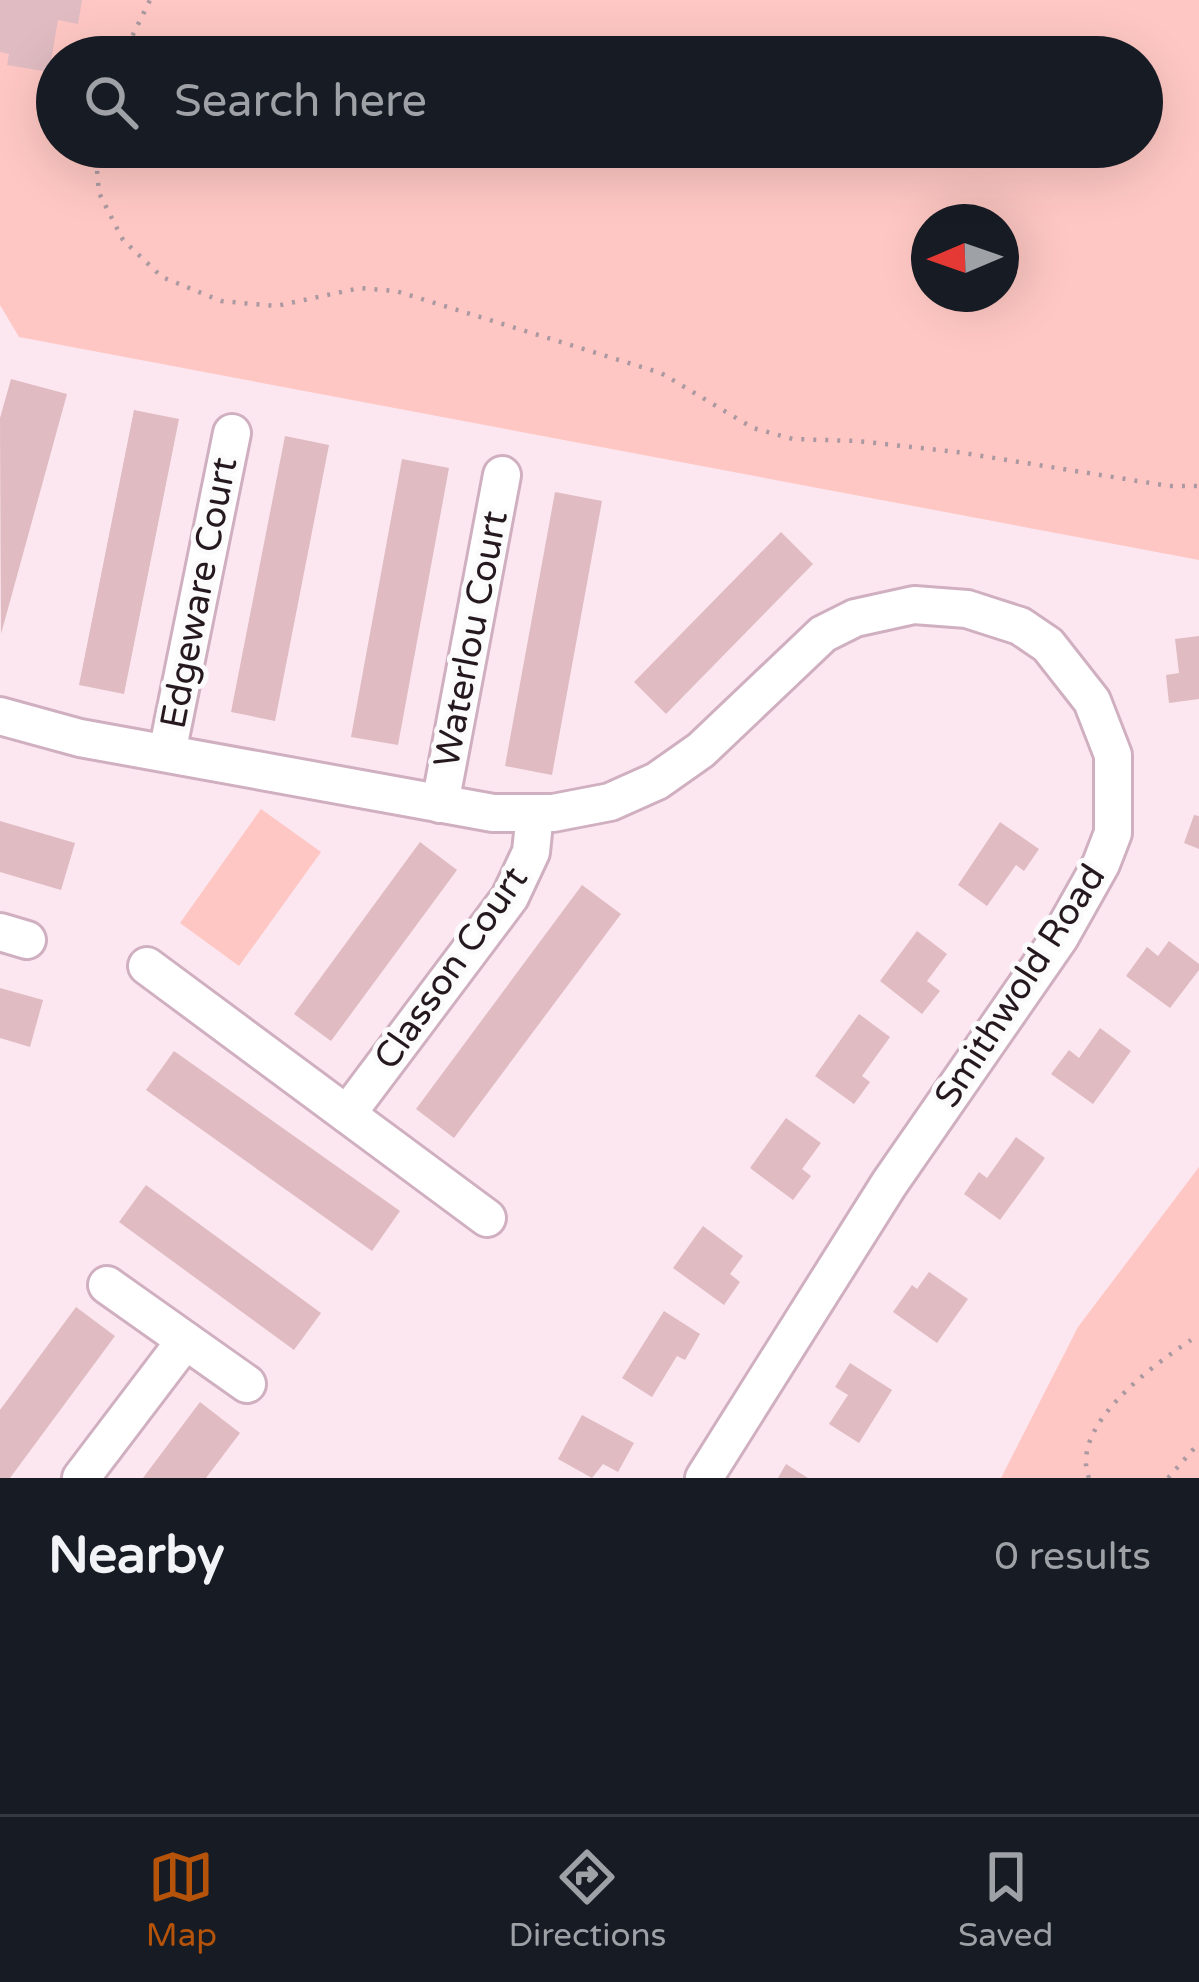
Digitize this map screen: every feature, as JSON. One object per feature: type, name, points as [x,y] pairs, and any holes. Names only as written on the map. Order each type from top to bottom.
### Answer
[{"type":"street","name":"Edgeware Court","points":[[167,753],[232,433]]},
{"type":"street","name":"Waterlou Court","points":[[440,804],[502,475]]},
{"type":"street","name":"Smithwold Road","points":[[0,716],[80,738],[440,804],[493,813],[535,813],[610,802],[657,781],[701,750],[823,634],[855,618],[914,605],[968,609],[1020,626],[1048,645],[1092,701],[1114,755],[1113,832],[1102,864],[1060,937],[889,1184],[704,1478]]},
{"type":"street","name":"Classon Court","points":[[347,1114],[510,897],[531,852],[535,813]]},
{"type":"street","points":[[147,966],[488,1218]]},
{"type":"street","points":[[107,1285],[247,1384]]},
{"type":"street","points":[[81,1478],[185,1341]]},
{"type":"path","points":[[132,36],[149,0]]},
{"type":"path","points":[[96,168],[98,193],[123,240],[162,278],[221,301],[276,306],[360,288],[396,290],[661,374],[752,428],[793,439],[956,452],[1169,486],[1199,486]]},
{"type":"path","points":[[1089,1478],[1084,1449],[1101,1419],[1162,1359],[1191,1340]]},
{"type":"path","points":[[1168,1478],[1199,1444]]},
{"type":"shaded area","points":[[0,0],[1199,0],[1199,560],[19,337],[0,305]]},
{"type":"shaded area","points":[[261,809],[321,852],[239,966],[180,923]]},
{"type":"shaded area","points":[[1199,1167],[1199,1478],[1001,1478],[1078,1327]]},
{"type":"building","points":[[0,0],[82,0],[78,24],[58,20],[55,36],[36,36],[36,70],[7,65],[9,54],[0,52]]},
{"type":"building","points":[[11,379],[67,394],[1,634],[0,418]]},
{"type":"building","points":[[134,410],[179,419],[124,694],[79,685]]},
{"type":"building","points":[[285,436],[329,445],[275,721],[231,712]]},
{"type":"building","points":[[402,459],[449,468],[398,745],[351,737]]},
{"type":"building","points":[[555,492],[602,501],[552,775],[505,766]]},
{"type":"building","points":[[781,532],[813,564],[666,714],[634,682]]},
{"type":"building","points":[[1199,636],[1199,699],[1169,703],[1166,675],[1179,673],[1175,639]]},
{"type":"building","points":[[1194,815],[1199,816],[1199,849],[1184,843]]},
{"type":"building","points":[[0,821],[75,843],[61,890],[0,872]]},
{"type":"building","points":[[1000,822],[1039,849],[1024,871],[1016,865],[987,906],[958,885]]},
{"type":"building","points":[[420,842],[457,870],[331,1041],[294,1014]]},
{"type":"building","points":[[582,885],[621,914],[454,1138],[416,1109]]},
{"type":"building","points":[[917,931],[947,954],[927,981],[940,991],[922,1014],[880,981]]},
{"type":"building","points":[[1169,941],[1199,964],[1170,1008],[1126,976],[1147,947],[1158,956]]},
{"type":"building","points":[[0,988],[43,1000],[30,1047],[0,1038]]},
{"type":"building","points":[[859,1014],[890,1037],[862,1076],[870,1082],[854,1104],[815,1076]]},
{"type":"building","points":[[1100,1028],[1131,1051],[1093,1104],[1051,1074],[1069,1050],[1079,1058]]},
{"type":"building","points":[[174,1051],[400,1211],[372,1251],[146,1090]]},
{"type":"building","points":[[786,1118],[821,1143],[802,1169],[811,1176],[793,1200],[750,1168]]},
{"type":"building","points":[[1016,1137],[1045,1158],[1000,1220],[964,1194],[979,1172],[987,1178]]},
{"type":"building","points":[[146,1185],[321,1313],[294,1350],[119,1222]]},
{"type":"building","points":[[703,1226],[743,1256],[730,1274],[740,1282],[724,1305],[673,1268]]},
{"type":"building","points":[[929,1272],[968,1299],[937,1343],[893,1312],[912,1285],[917,1289]]},
{"type":"building","points":[[76,1307],[115,1336],[10,1478],[0,1478],[0,1410]]},
{"type":"building","points":[[664,1311],[700,1334],[685,1360],[677,1356],[652,1397],[622,1378]]},
{"type":"building","points":[[850,1363],[892,1390],[859,1443],[829,1424],[848,1395],[835,1387]]},
{"type":"building","points":[[200,1402],[240,1433],[206,1478],[143,1478]]},
{"type":"building","points":[[582,1415],[634,1443],[618,1472],[603,1464],[592,1478],[558,1459]]},
{"type":"building","points":[[786,1464],[808,1478],[778,1478]]}]
